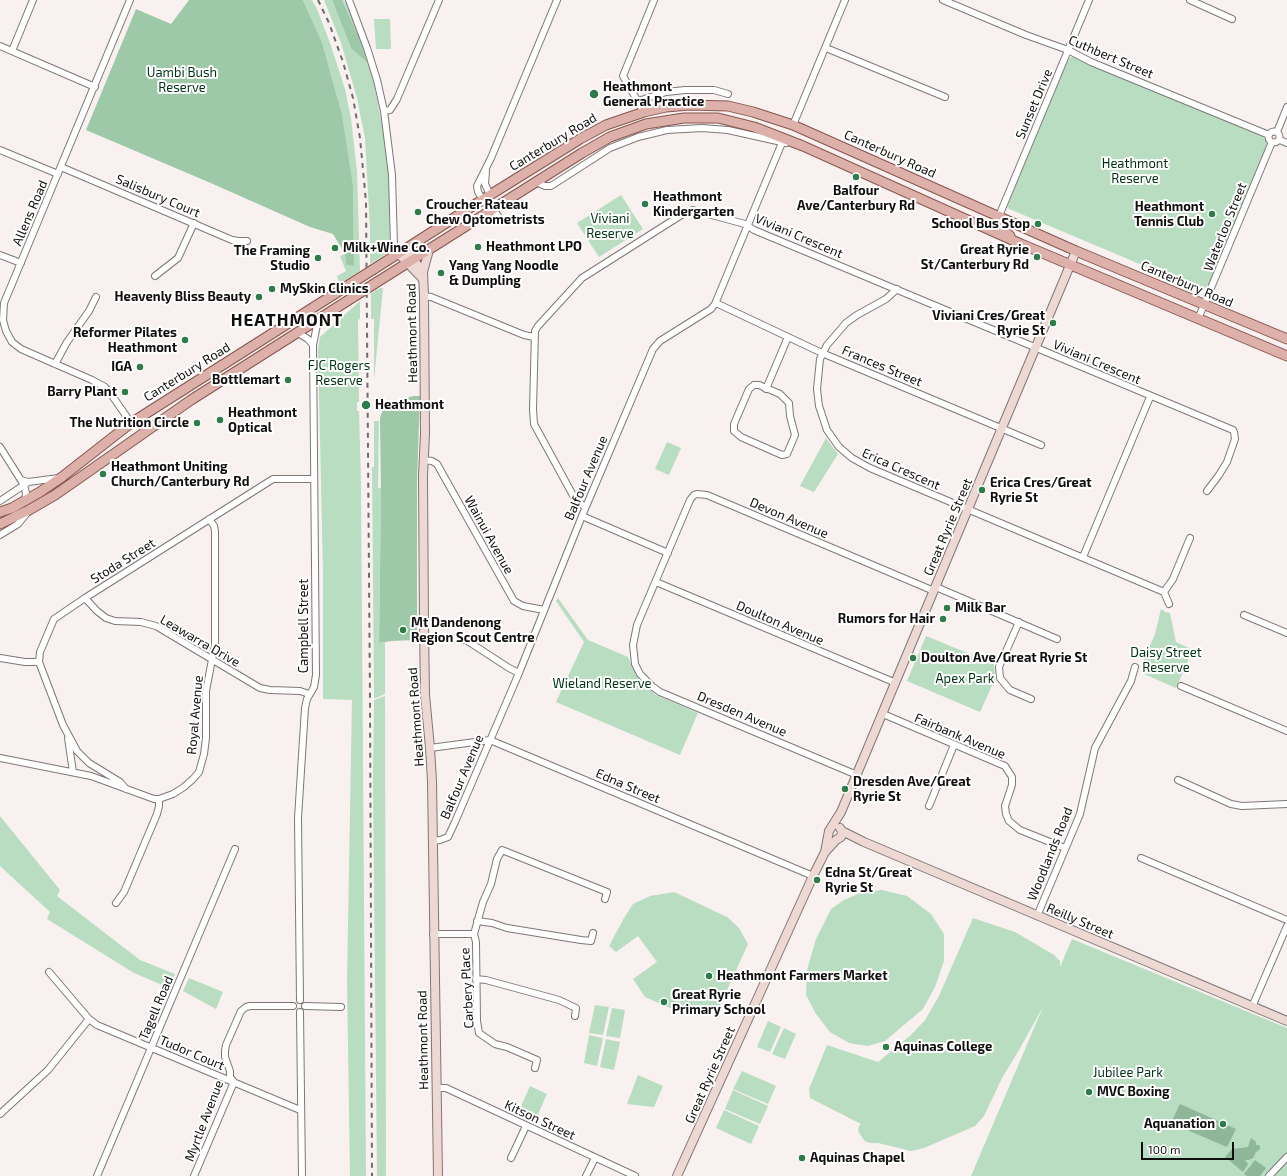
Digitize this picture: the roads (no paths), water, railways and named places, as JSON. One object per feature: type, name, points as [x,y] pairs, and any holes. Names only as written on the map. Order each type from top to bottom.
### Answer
[{"type":"main road","name":"Canterbury Road","points":[[0,512],[40,492],[131,424],[402,251],[597,129],[644,112],[689,105],[728,106],[753,112],[793,126],[1076,251],[1287,339]]},
{"type":"main road","name":"Canterbury Road","points":[[0,524],[29,510],[75,482],[191,400],[429,250],[495,213],[536,182],[606,139],[646,124],[684,118],[718,118],[743,123],[784,141],[803,146],[1021,244],[1287,356]]},
{"type":"main road","points":[[486,198],[495,213]]},
{"type":"main road","points":[[979,225],[991,223],[998,216]]},
{"type":"main road","points":[[998,216],[999,224],[1002,229],[1021,244]]},
{"type":"main road","points":[[332,297],[341,298],[344,304]]},
{"type":"main road","points":[[228,363],[234,374]]},
{"type":"main road","points":[[131,424],[140,436]]},
{"type":"street","points":[[12,51],[33,0]]},
{"type":"street","name":"Allens Road","points":[[130,0],[3,308],[3,320],[6,331],[12,342],[21,349],[92,380],[105,388],[113,396],[131,424]]},
{"type":"street","points":[[349,0],[367,48],[377,80],[384,111],[392,175],[394,237],[402,251]]},
{"type":"street","points":[[384,111],[390,110],[397,99],[439,0]]},
{"type":"street","points":[[486,198],[478,192],[477,186],[486,169],[557,0]]},
{"type":"street","points":[[644,112],[623,76],[654,0]]},
{"type":"street","points":[[793,126],[845,0]]},
{"type":"street","name":"Cuthbert Street","points":[[943,0],[1026,35],[1068,50],[1091,62],[1269,135]]},
{"type":"street","name":"Sunset Drive","points":[[998,216],[1089,0]]},
{"type":"street","points":[[1190,0],[1232,19]]},
{"type":"street","points":[[0,46],[95,87]]},
{"type":"street","points":[[826,48],[945,97]]},
{"type":"street","points":[[638,101],[666,92],[690,89],[714,90],[728,94]]},
{"type":"street","points":[[1276,132],[1287,108]]},
{"type":"street","points":[[1276,132],[1272,132],[1269,135],[1269,139],[1276,143],[1280,140]]},
{"type":"street","points":[[1276,132],[1280,135],[1280,140]]},
{"type":"street","points":[[1280,140],[1287,143]]},
{"type":"street","name":"Balfour Avenue","points":[[432,841],[448,837],[519,673],[582,516],[654,346],[660,340],[711,309],[716,303],[784,141]]},
{"type":"street","name":"Waterloo Street","points":[[1198,319],[1272,142]]},
{"type":"street","points":[[0,150],[58,174]]},
{"type":"street","name":"Salisbury Court","points":[[62,166],[232,240],[247,240]]},
{"type":"street","points":[[486,169],[484,184],[486,198]]},
{"type":"street","points":[[477,186],[484,184]]},
{"type":"street","name":"Viviani Crescent","points":[[586,507],[575,499],[534,424],[535,331],[582,278],[686,212],[693,210],[748,226],[1150,397],[1230,429],[1234,432],[1235,439],[1227,462],[1206,491]]},
{"type":"street","points":[[154,276],[178,258],[194,223]]},
{"type":"street","points":[[423,275],[429,250]]},
{"type":"street","name":"Heathmont Road","points":[[402,251],[423,275],[424,296],[425,434],[423,460],[425,702],[430,748],[438,1176]]},
{"type":"street","name":"Great Ryrie Street","points":[[677,1176],[825,852],[830,830],[841,812],[883,714],[1076,251]]},
{"type":"street","points":[[0,255],[21,263]]},
{"type":"street","name":"Erica Crescent","points":[[897,289],[886,299],[857,315],[846,323],[827,344],[822,353],[818,365],[817,381],[819,406],[827,430],[839,447],[852,458],[870,468],[1164,592]]},
{"type":"street","points":[[424,296],[431,297],[518,333],[534,337]]},
{"type":"street","points":[[55,364],[67,342],[89,311],[96,298]]},
{"type":"street","name":"Frances Street","points":[[716,303],[822,353],[1041,445]]},
{"type":"street","name":"Campbell Street","points":[[300,1000],[298,818],[305,708],[314,687],[316,675],[313,345],[318,320]]},
{"type":"street","points":[[298,333],[308,339],[313,345]]},
{"type":"street","points":[[766,388],[788,337]]},
{"type":"street","points":[[756,385],[766,388],[784,397],[789,403],[790,416],[795,436],[789,453],[786,455],[742,437],[733,430],[734,424],[749,389],[756,385]]},
{"type":"street","points":[[1083,557],[1150,397]]},
{"type":"street","points":[[0,447],[25,482],[26,493],[24,501]]},
{"type":"street","name":"Wainui Avenue","points":[[423,460],[432,461],[437,464],[514,601],[523,606],[544,610]]},
{"type":"street","points":[[0,501],[25,482],[62,477]]},
{"type":"street","name":"Stoda Street","points":[[39,662],[40,652],[54,619],[85,598],[273,479],[314,478]]},
{"type":"street","name":"Devon Avenue","points":[[668,553],[690,500],[694,495],[701,494],[935,589]]},
{"type":"street","points":[[0,535],[18,524],[29,510]]},
{"type":"street","points":[[582,516],[668,553],[656,582]]},
{"type":"street","name":"Royal Avenue","points":[[159,799],[184,787],[196,775],[202,765],[206,738],[206,691],[216,644],[215,531],[214,526],[209,520]]},
{"type":"street","points":[[1169,604],[1164,592],[1173,579],[1190,538]]},
{"type":"street","name":"Dresden Avenue","points":[[656,582],[636,630],[633,645],[635,664],[640,674],[647,682],[660,692],[857,775]]},
{"type":"street","name":"Doulton Avenue","points":[[656,582],[896,683]]},
{"type":"street","points":[[935,589],[1019,622],[1057,639]]},
{"type":"street","name":"Leawarra Drive","points":[[85,598],[106,618],[115,621],[140,622],[156,626],[260,688],[270,690],[300,691],[310,694]]},
{"type":"street","points":[[1244,615],[1287,633]]},
{"type":"street","points":[[1019,622],[999,667],[1000,678],[1010,690],[1031,699]]},
{"type":"street","points":[[424,638],[466,640],[519,673]]},
{"type":"street","points":[[0,658],[25,662],[39,662],[66,732],[73,762],[73,772]]},
{"type":"street","name":"Woodlands Road","points":[[1037,916],[1080,814],[1095,748],[1132,681],[1135,667]]},
{"type":"street","points":[[1181,686],[1287,731]]},
{"type":"street","name":"Fairbank Avenue","points":[[883,714],[1005,766],[1012,777],[1012,786],[1005,806],[1008,821],[1020,830],[1065,848]]},
{"type":"street","points":[[66,732],[77,751],[89,763],[120,782],[126,789]]},
{"type":"street","points":[[430,748],[490,740]]},
{"type":"street","name":"Edna Street","points":[[490,740],[813,876]]},
{"type":"street","points":[[929,806],[954,745]]},
{"type":"street","points":[[0,758],[101,779],[149,798],[159,799],[157,814],[124,892],[116,903]]},
{"type":"street","points":[[1178,780],[1231,804],[1242,806],[1287,804]]},
{"type":"street","name":"Great Ryrie Street","points":[[841,812],[842,829]]},
{"type":"street","points":[[837,826],[842,829],[841,837],[837,840],[830,838],[830,830],[837,826]]},
{"type":"street","name":"Reilly Street","points":[[842,829],[864,842],[1287,1021]]},
{"type":"street","name":"Great Ryrie Street","points":[[825,852],[837,840]]},
{"type":"street","name":"Reilly Street","points":[[837,840],[864,842]]},
{"type":"street","name":"Tagell Road","points":[[97,1176],[235,849]]},
{"type":"street","points":[[474,934],[483,902],[491,884],[497,859],[502,850],[608,889],[605,899]]},
{"type":"street","points":[[1141,858],[1287,920]]},
{"type":"street","points":[[477,921],[492,923],[507,928],[580,940],[591,941],[593,933]]},
{"type":"street","points":[[1252,1007],[1287,926]]},
{"type":"street","name":"Carbery Place","points":[[433,934],[474,934],[476,942],[476,979],[479,1033],[495,1044],[508,1047],[537,1060],[535,1068]]},
{"type":"street","name":"Tudor Court","points":[[49,972],[89,1019],[97,1025],[300,1110]]},
{"type":"street","points":[[476,979],[486,980],[559,1000],[576,1008]]},
{"type":"street","points":[[300,1012],[296,1011],[293,1006],[296,1001],[300,1000],[305,1006]]},
{"type":"street","points":[[575,1016],[578,1001]]},
{"type":"street","name":"Myrtle Avenue","points":[[194,1176],[234,1082],[230,1076],[225,1051],[226,1045],[241,1011],[250,1006],[293,1006]]},
{"type":"street","points":[[305,1006],[341,1007]]},
{"type":"street","points":[[302,1176],[300,1012],[303,1011],[305,1006]]},
{"type":"street","points":[[0,1114],[48,1070],[89,1019]]},
{"type":"street","name":"Kitson Street","points":[[436,1088],[446,1088],[635,1176]]},
{"type":"street","points":[[511,1158],[526,1126]]},
{"type":"street","points":[[1269,1176],[1287,1157]]},
{"type":"street","points":[[586,1176],[595,1158]]},
{"type":"railway","points":[[318,0],[329,23],[343,62],[353,98],[360,138],[366,202],[372,1176]]},
{"type":"place","name":"Heathmont General Practice","points":[[594,94]]},
{"type":"place","name":"Balfour Ave/Canterbury Rd","points":[[856,177]]},
{"type":"place","name":"Heathmont Kindergarten","points":[[645,204]]},
{"type":"place","name":"Croucher Rateau Chew Optometrists","points":[[418,212]]},
{"type":"place","name":"Heathmont Tennis Club","points":[[1212,214]]},
{"type":"place","name":"School Bus Stop","points":[[1038,224]]},
{"type":"place","name":"Heathmont LPO","points":[[478,247]]},
{"type":"place","name":"Milk+Wine Co.","points":[[335,248]]},
{"type":"place","name":"Great Ryrie St/Canterbury Rd","points":[[1037,257]]},
{"type":"place","name":"The Framing Studio","points":[[318,258]]},
{"type":"place","name":"Yang Yang Noodle & Dumpling","points":[[441,273]]},
{"type":"place","name":"MySkin Clinics","points":[[272,289]]},
{"type":"place","name":"Heavenly Bliss Beauty","points":[[259,297]]},
{"type":"place","name":"Viviani Cres/Great Ryrie St","points":[[1053,323]]},
{"type":"place","name":"Reformer Pilates Heathmont","points":[[185,340]]},
{"type":"place","name":"IGA","points":[[140,367]]},
{"type":"place","name":"Bottlemart","points":[[288,380]]},
{"type":"place","name":"Barry Plant","points":[[125,392]]},
{"type":"place","name":"Heathmont","points":[[366,405]]},
{"type":"place","name":"Heathmont Optical","points":[[220,420]]},
{"type":"place","name":"The Nutrition Circle","points":[[197,423]]},
{"type":"place","name":"Heathmont Uniting Church/Canterbury Rd","points":[[103,474]]},
{"type":"place","name":"Erica Cres/Great Ryrie St","points":[[982,490]]},
{"type":"place","name":"Milk Bar","points":[[947,608]]},
{"type":"place","name":"Rumors for Hair","points":[[943,619]]},
{"type":"place","name":"Mt Dandenong Region Scout Centre","points":[[403,630]]},
{"type":"place","name":"Doulton Ave/Great Ryrie St","points":[[913,658]]},
{"type":"place","name":"Dresden Ave/Great Ryrie St","points":[[845,789]]},
{"type":"place","name":"Edna St/Great Ryrie St","points":[[817,880]]},
{"type":"place","name":"Heathmont Farmers Market","points":[[709,976]]},
{"type":"place","name":"Great Ryrie Primary School","points":[[664,1002]]},
{"type":"place","name":"Aquinas College","points":[[886,1047]]},
{"type":"place","name":"MVC Boxing","points":[[1089,1092]]},
{"type":"place","name":"Aquanation","points":[[1223,1124]]},
{"type":"place","name":"Aquinas Chapel","points":[[802,1158]]},
{"type":"district","name":"HEATHMONT","points":[[287,320]]},
{"type":"park label","name":"Uambi Bush Reserve","points":[[182,80]]},
{"type":"park label","name":"Heathmont Reserve","points":[[1135,172]]},
{"type":"park label","name":"Viviani Reserve","points":[[610,226]]},
{"type":"park label","name":"FJC Rogers Reserve","points":[[339,374]]},
{"type":"park label","name":"Daisy Street Reserve","points":[[1166,660]]},
{"type":"park label","name":"Apex Park","points":[[965,679]]},
{"type":"park label","name":"Wieland Reserve","points":[[602,684]]},
{"type":"park label","name":"Jubilee Park","points":[[1128,1073]]}]
